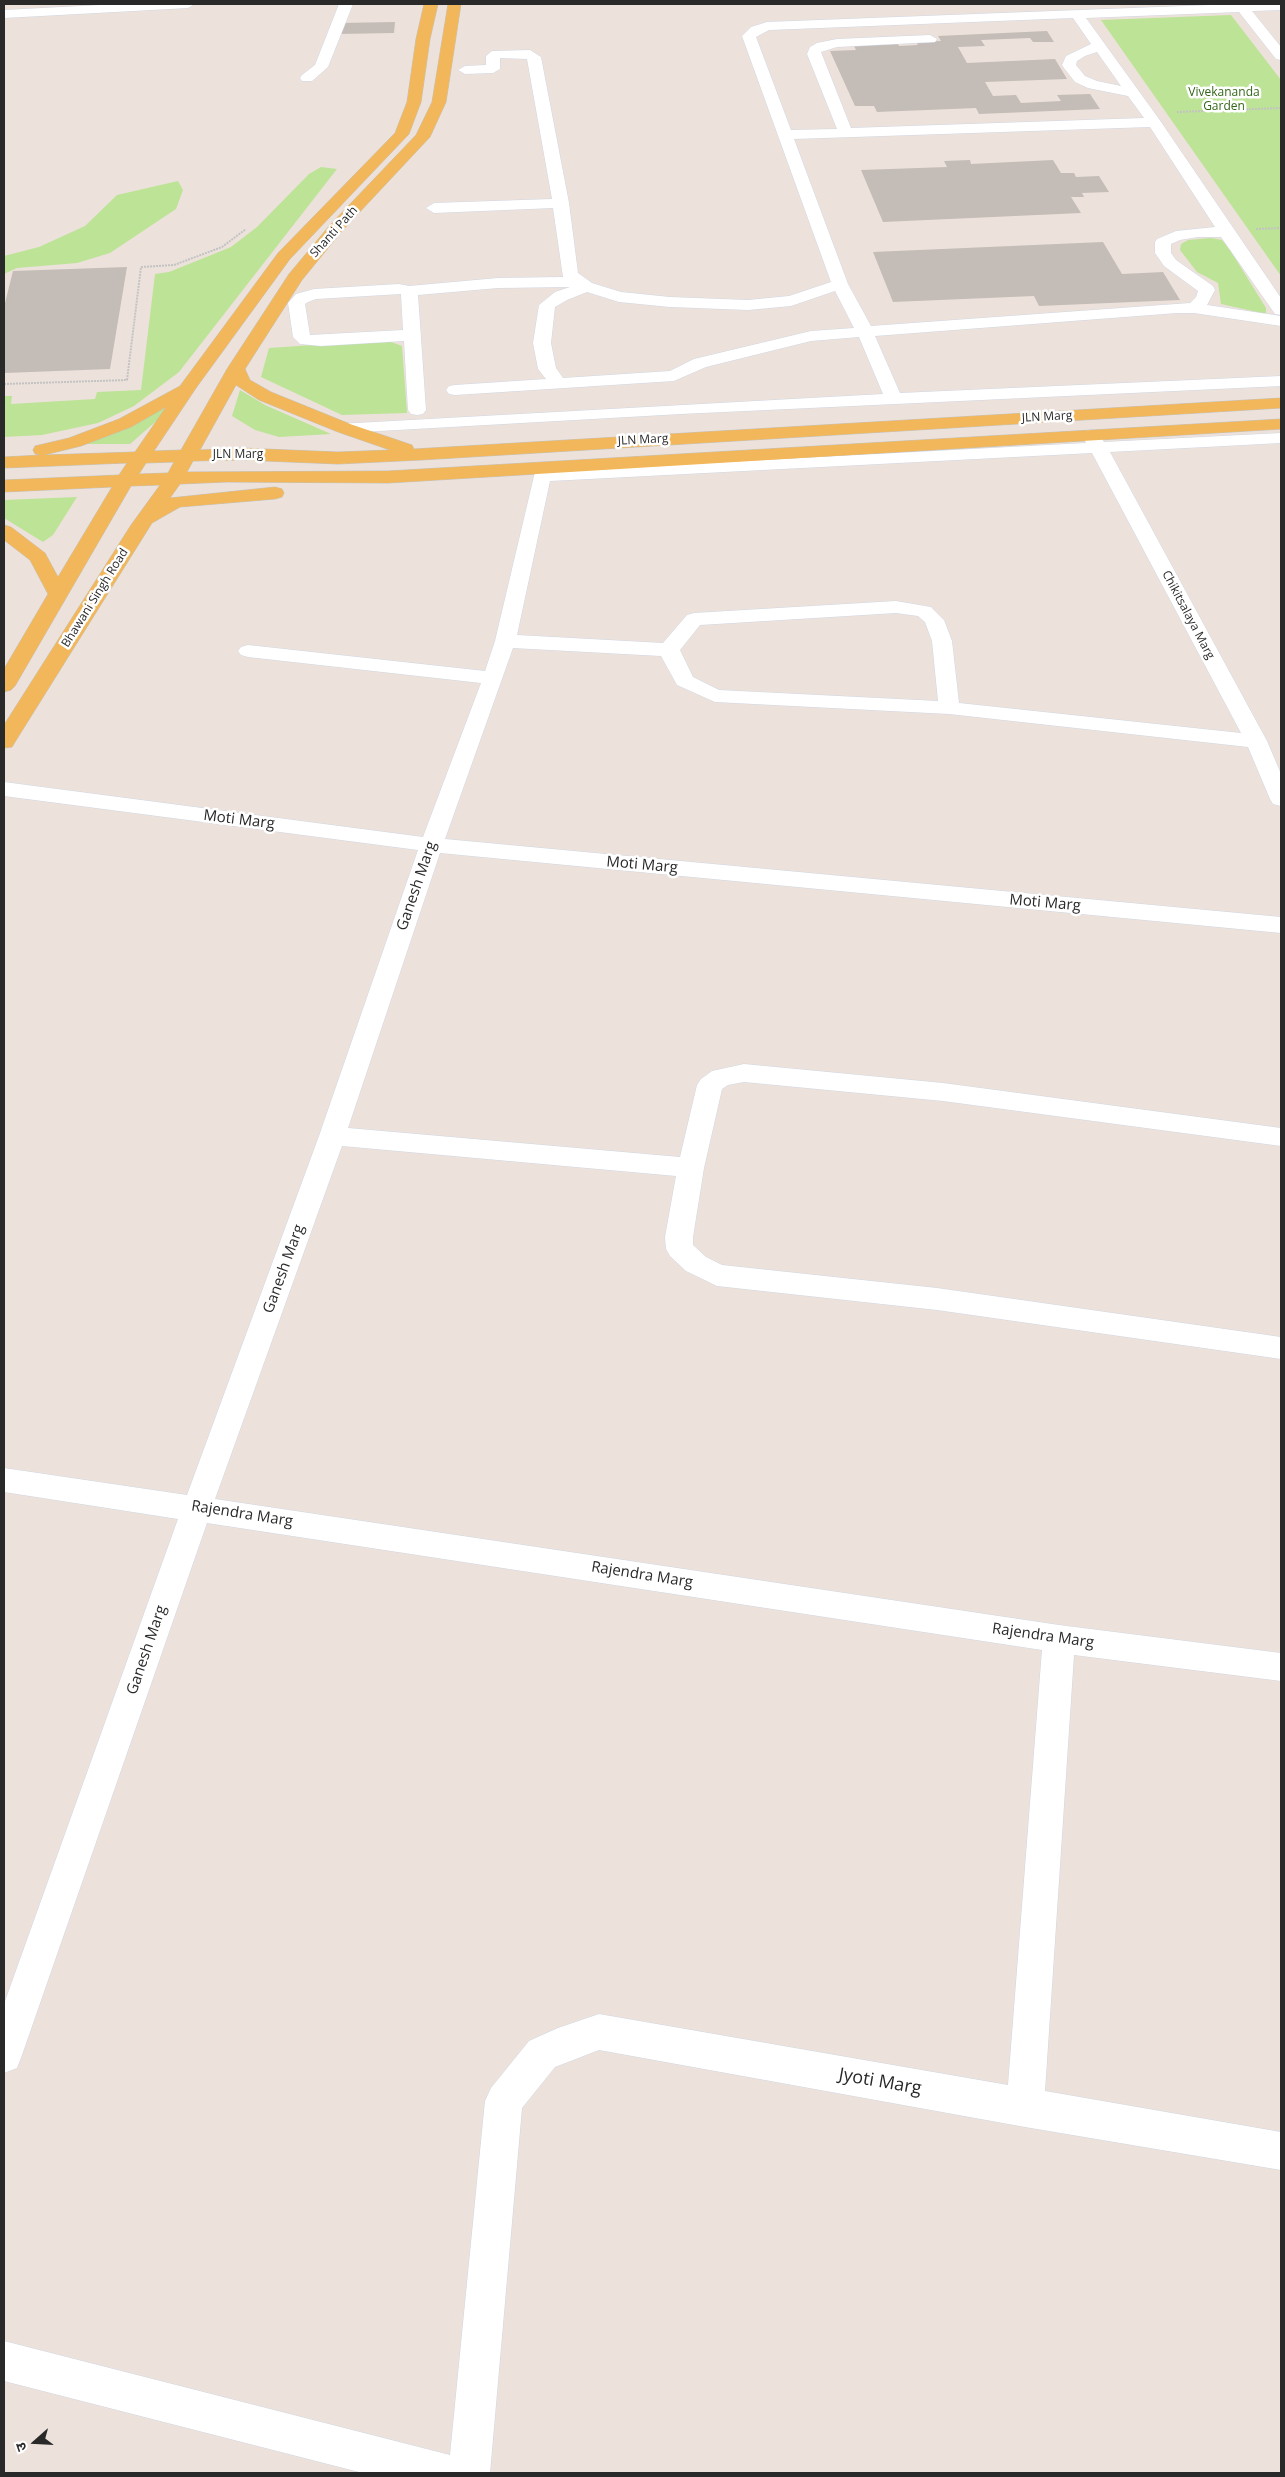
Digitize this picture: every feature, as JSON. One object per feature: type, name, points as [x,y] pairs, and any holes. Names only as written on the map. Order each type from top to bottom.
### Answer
[{"type":"main road","points":[[4,686],[124,482],[189,386],[284,256],[402,134],[414,102],[423,39],[431,4]]},
{"type":"main road","name":"Shanti Path","points":[[188,456],[236,369],[295,277],[336,228],[423,137],[439,102],[454,4]]},
{"type":"main road","points":[[236,369],[243,383],[265,396],[344,428],[420,454]]},
{"type":"main road","points":[[4,460],[85,438],[125,423],[189,386]]},
{"type":"main road","name":"JLN Marg","points":[[4,460],[241,454],[338,458],[1281,403]]},
{"type":"main road","name":"JLN Marg","points":[[1094,441],[1281,424]]},
{"type":"main road","name":"Bhawani Singh Road","points":[[4,742],[188,456]]},
{"type":"main road","points":[[142,525],[163,508],[176,502],[206,498],[547,472]]},
{"type":"main road","name":"JLN Marg","points":[[4,486],[227,476],[388,477],[547,472]]},
{"type":"main road","points":[[4,531],[38,557],[58,594]]},
{"type":"street","points":[[4,14],[188,4]]},
{"type":"street","points":[[307,78],[321,67],[346,4]]},
{"type":"street","points":[[894,399],[866,334],[840,284],[787,135],[749,36],[756,30],[767,26],[942,11],[1076,13],[1281,6]]},
{"type":"street","points":[[1242,7],[1281,56]]},
{"type":"street","points":[[1076,13],[1154,122],[1226,232],[1281,310]]},
{"type":"street","points":[[846,133],[814,54],[815,50],[822,46],[837,43],[930,38]]},
{"type":"street","points":[[1099,46],[1080,53],[1072,59],[1069,65],[1080,78],[1093,85],[1132,92]]},
{"type":"street","points":[[465,70],[492,69],[493,56],[497,54],[530,54],[534,57],[561,203],[570,275],[582,285]]},
{"type":"street","points":[[787,135],[1154,122]]},
{"type":"street","points":[[434,208],[561,203]]},
{"type":"street","points":[[1194,308],[1204,299],[1206,290],[1170,262],[1163,252],[1162,242],[1176,236],[1198,232],[1226,232]]},
{"type":"street","points":[[412,335],[321,341],[306,340],[302,337],[296,303],[302,298],[314,294],[399,289],[409,291],[498,283],[582,285],[619,297],[670,302],[748,305],[791,301],[840,284]]},
{"type":"street","points":[[558,384],[547,368],[542,343],[547,305],[582,285]]},
{"type":"street","points":[[409,291],[417,410]]},
{"type":"street","points":[[455,390],[674,376],[700,363],[811,336],[866,334],[1194,308],[1281,321]]},
{"type":"street","points":[[674,376],[681,409]]},
{"type":"street","points":[[344,428],[681,409],[1281,381]]},
{"type":"street","points":[[547,472],[1094,441],[1281,438]]},
{"type":"street","name":"Chikitsalaya Marg","points":[[1094,441],[1256,741],[1281,800]]},
{"type":"street","name":"Ganesh Marg","points":[[4,2055],[197,1508],[332,1136],[432,845],[493,678],[505,641],[547,472]]},
{"type":"street","points":[[669,650],[694,619],[896,607],[924,612],[934,620],[942,641],[949,708]]},
{"type":"street","points":[[505,641],[669,650]]},
{"type":"street","points":[[669,650],[684,681],[715,696],[949,708],[1256,741]]},
{"type":"street","points":[[248,651],[493,678]]},
{"type":"street","name":"Moti Marg","points":[[4,789],[432,845],[1281,925]]},
{"type":"street","points":[[1281,1138],[943,1092],[744,1073],[721,1077],[710,1085],[691,1168],[679,1237],[680,1249],[696,1264],[717,1275],[937,1299],[1281,1348]]},
{"type":"street","points":[[332,1136],[691,1168]]},
{"type":"street","name":"Rajendra Marg","points":[[4,1480],[1059,1639],[1281,1667]]},
{"type":"street","points":[[1025,2108],[1059,1639]]},
{"type":"street","name":"Jyoti Marg","points":[[469,2473],[504,2101],[542,2054],[558,2046],[599,2032],[1025,2108],[1281,2151]]},
{"type":"street","points":[[4,2361],[443,2473]]},
{"type":"path","points":[[1177,112],[1281,108]]},
{"type":"path","points":[[1248,229],[1281,228]]},
{"type":"path","points":[[4,384],[127,380],[141,267],[174,265],[222,247],[246,229]]},
{"type":"green space","name":"Vivekananda Garden","points":[[1231,15],[1281,80],[1281,276],[1101,20]]},
{"type":"green space","points":[[321,167],[337,169],[179,372],[134,406],[98,423],[42,435],[4,437],[4,396],[12,396],[11,404],[95,399],[97,392],[141,390],[155,274],[169,272],[231,247],[257,227],[309,174]]},
{"type":"green space","points":[[178,181],[183,190],[176,209],[110,253],[77,263],[17,268],[4,274],[4,256],[39,247],[85,226],[117,195]]},
{"type":"green space","points":[[1211,238],[1222,240],[1230,250],[1266,308],[1266,314],[1221,304],[1218,283],[1197,272],[1180,250],[1181,244],[1188,240]]},
{"type":"green space","points":[[386,340],[402,346],[407,413],[342,415],[261,377],[269,348]]},
{"type":"green space","points":[[240,390],[265,405],[331,434],[279,437],[255,430],[232,416]]},
{"type":"green space","points":[[164,407],[169,410],[130,444],[85,444]]},
{"type":"green space","points":[[77,497],[53,535],[43,542],[4,518],[4,500]]},
{"type":"building","points":[[395,22],[394,33],[338,34],[340,23]]},
{"type":"building","points":[[1047,31],[1054,42],[1033,42],[1030,38],[981,40],[985,46],[958,47],[967,63],[1055,59],[1067,79],[985,82],[993,96],[1016,95],[1021,103],[1061,101],[1057,95],[1090,94],[1100,109],[979,114],[976,108],[877,112],[874,106],[855,106],[830,51],[856,50],[853,44],[897,42],[899,46],[918,45],[916,42],[941,41],[938,36]]},
{"type":"building","points":[[970,160],[971,164],[1053,160],[1061,173],[1074,173],[1076,177],[1099,176],[1109,192],[1082,193],[1084,197],[1071,197],[1081,213],[883,222],[861,170],[947,167],[944,161]]},
{"type":"building","points":[[1103,242],[1122,274],[1163,272],[1180,300],[1039,306],[1034,296],[893,302],[873,252]]},
{"type":"building","points":[[127,267],[110,369],[4,373],[4,307],[13,271]]}]
